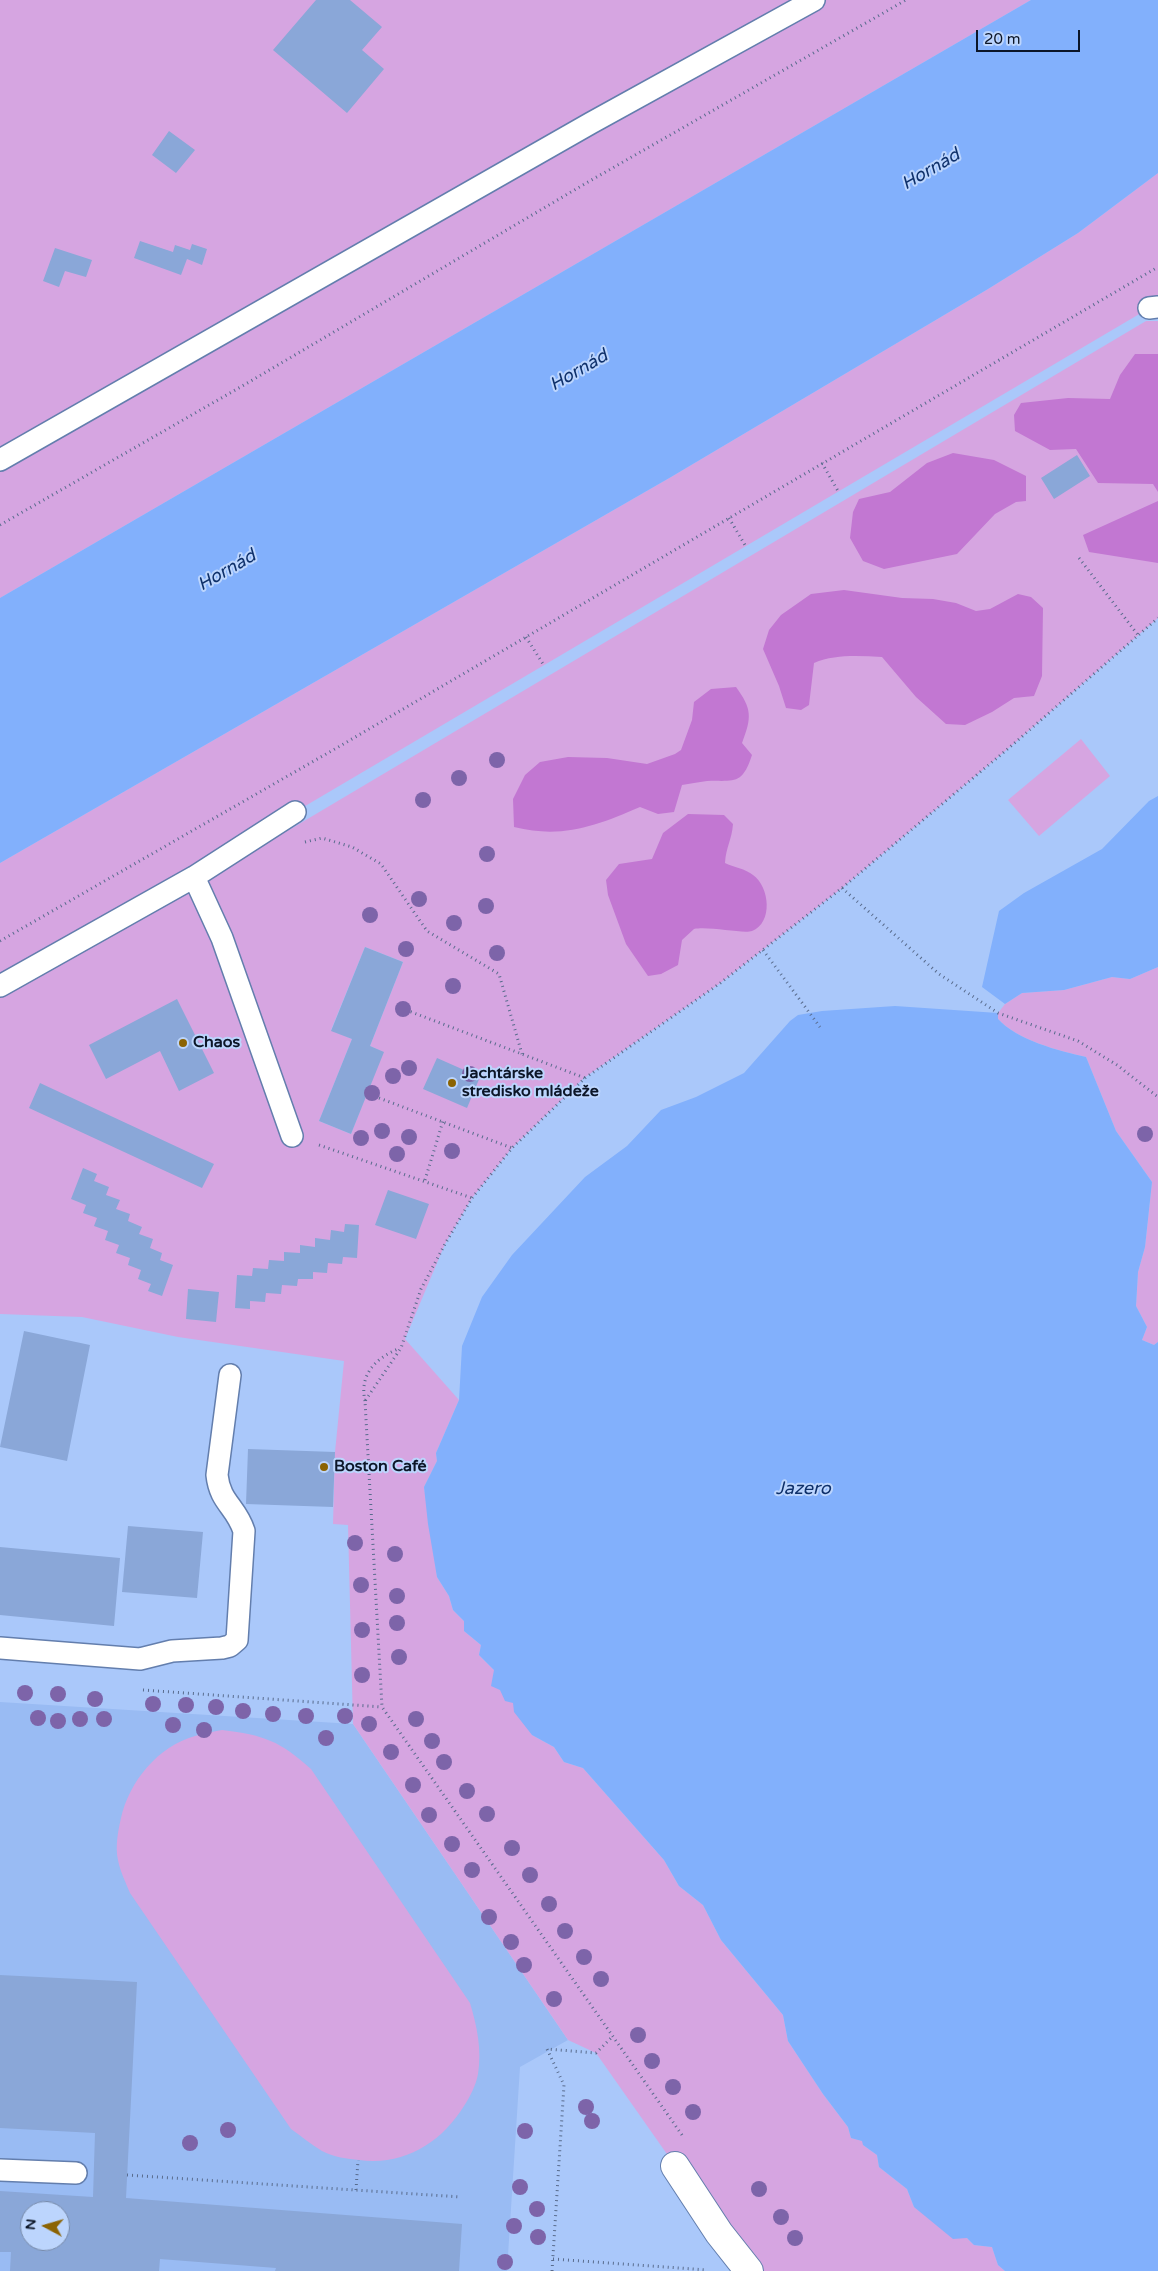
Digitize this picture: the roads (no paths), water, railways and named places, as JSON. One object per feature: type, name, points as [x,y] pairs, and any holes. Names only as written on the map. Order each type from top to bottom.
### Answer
[{"type":"street","points":[[675,2166],[719,2232],[749,2271]]},
{"type":"lane","points":[[0,460],[591,123],[814,0]]},
{"type":"lane","points":[[0,986],[194,877],[295,812]]},
{"type":"lane","points":[[194,877],[222,938],[292,1136]]},
{"type":"lane","points":[[0,1648],[140,1659],[172,1651],[222,1648],[230,1646],[237,1640],[244,1531],[240,1518],[223,1499],[218,1489],[217,1475],[230,1375]]},
{"type":"lane","points":[[0,2170],[76,2173]]},
{"type":"water","name":"Hornád","points":[[1031,0],[1158,0],[1158,173],[1078,233],[988,289],[671,477],[0,863],[0,598]]},
{"type":"water","points":[[1158,796],[1158,967],[1130,979],[1112,977],[1064,990],[1022,993],[1005,1004],[982,987],[999,911],[1024,893],[1102,849],[1149,801]]},
{"type":"water","name":"Jazero","points":[[895,1006],[998,1013],[998,1019],[1027,1039],[1051,1048],[1086,1057],[1116,1131],[1152,1182],[1145,1247],[1138,1272],[1136,1306],[1147,1327],[1142,1340],[1154,1345],[1158,1342],[1158,2271],[1005,2271],[998,2265],[992,2247],[974,2245],[967,2238],[953,2239],[914,2207],[907,2189],[879,2167],[877,2155],[863,2145],[862,2141],[851,2138],[848,2127],[823,2094],[788,2041],[783,2015],[721,1940],[703,1905],[679,1886],[664,1860],[583,1768],[564,1762],[554,1747],[532,1735],[514,1712],[513,1703],[505,1701],[500,1690],[491,1686],[494,1670],[479,1655],[481,1645],[464,1631],[464,1621],[453,1610],[449,1596],[437,1577],[424,1487],[437,1461],[436,1453],[459,1400],[462,1346],[482,1297],[512,1255],[585,1177],[627,1146],[661,1110],[696,1097],[744,1073],[790,1021],[798,1015],[822,1011]]},
{"type":"place","name":"Chaos","points":[[183,1043]]},
{"type":"place","name":"Jachtárske stredisko mládeže","points":[[452,1083]]},
{"type":"place","name":"Boston Café","points":[[324,1467]]}]
